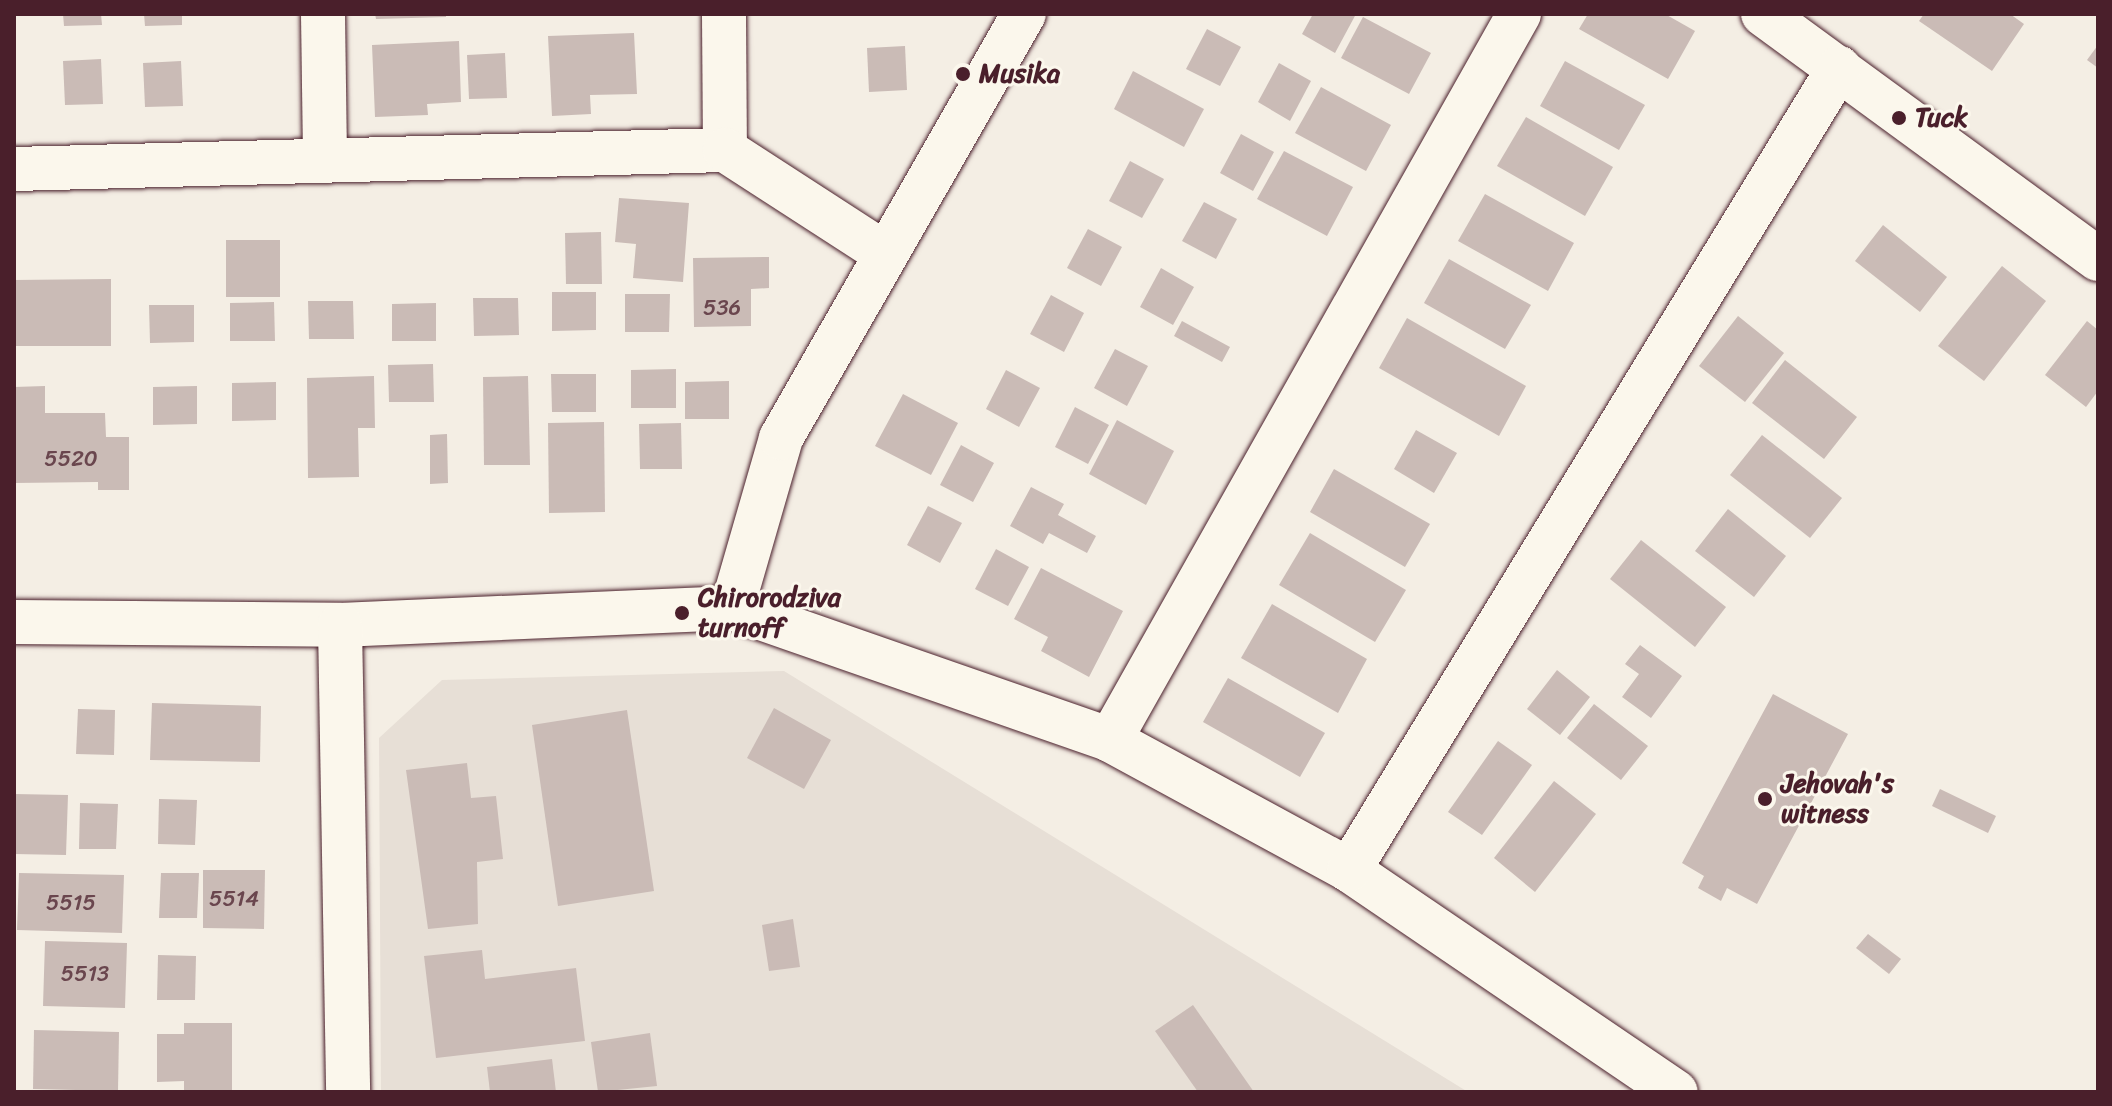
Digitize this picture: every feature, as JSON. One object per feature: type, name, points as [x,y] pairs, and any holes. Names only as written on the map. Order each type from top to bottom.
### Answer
[{"type":"street","points":[[323,14],[325,158]]},
{"type":"street","points":[[724,14],[725,150]]},
{"type":"street","points":[[732,608],[781,438],[884,253],[1024,14]]},
{"type":"street","points":[[1110,740],[1519,14]]},
{"type":"street","points":[[1763,14],[2098,259]]},
{"type":"street","points":[[1349,870],[1839,68]]},
{"type":"street","points":[[14,169],[325,158],[725,150],[884,253]]},
{"type":"street","points":[[14,622],[340,625],[732,608],[1110,740],[1349,870],[1676,1092]]},
{"type":"street","points":[[340,625],[348,1092]]},
{"type":"shaded area","points":[[784,671],[1468,1092],[381,1092],[379,738],[442,680]]},
{"type":"building","points":[[63,14],[101,14],[102,25],[64,26]]},
{"type":"building","points":[[144,14],[182,14],[182,25],[145,26]]},
{"type":"building","points":[[375,14],[446,14],[446,17],[376,19]]},
{"type":"building","points":[[1313,14],[1356,14],[1335,53],[1302,34]]},
{"type":"building","points":[[1588,14],[1665,14],[1695,31],[1668,79],[1579,29]]},
{"type":"building","points":[[1924,14],[2010,14],[2024,24],[1992,71],[1919,21]]},
{"type":"building","points":[[1363,17],[1431,53],[1409,94],[1341,58]]},
{"type":"building","points":[[1207,29],[1241,47],[1220,86],[1186,69]]},
{"type":"building","points":[[634,33],[637,94],[590,95],[591,114],[552,116],[548,36]]},
{"type":"building","points":[[459,41],[461,102],[427,104],[428,115],[375,117],[372,45]]},
{"type":"building","points":[[2098,45],[2098,68],[2087,60]]},
{"type":"building","points":[[905,46],[907,90],[869,92],[867,48]]},
{"type":"building","points":[[505,53],[507,98],[469,99],[467,55]]},
{"type":"building","points":[[101,59],[103,104],[65,105],[63,61]]},
{"type":"building","points":[[181,61],[183,106],[145,107],[143,63]]},
{"type":"building","points":[[1565,61],[1645,105],[1619,150],[1540,106]]},
{"type":"building","points":[[1279,63],[1311,81],[1290,121],[1258,102]]},
{"type":"building","points":[[1133,71],[1204,109],[1184,147],[1114,109]]},
{"type":"building","points":[[1321,87],[1391,125],[1366,171],[1295,133]]},
{"type":"building","points":[[1526,117],[1613,167],[1585,216],[1497,166]]},
{"type":"building","points":[[1241,134],[1274,152],[1253,191],[1220,173]]},
{"type":"building","points":[[1284,151],[1353,187],[1327,236],[1257,199]]},
{"type":"building","points":[[1130,161],[1164,179],[1142,218],[1109,201]]},
{"type":"building","points":[[1485,194],[1574,243],[1548,291],[1458,241]]},
{"type":"building","points":[[619,198],[689,203],[683,282],[633,278],[636,244],[615,242]]},
{"type":"building","points":[[1204,202],[1237,219],[1216,259],[1182,241]]},
{"type":"building","points":[[1883,225],[1947,277],[1920,312],[1855,261]]},
{"type":"building","points":[[1088,229],[1122,247],[1101,286],[1067,268]]},
{"type":"building","points":[[601,232],[602,284],[566,284],[565,233]]},
{"type":"building","points":[[226,240],[280,240],[280,297],[226,297]]},
{"type":"building","points":[[769,257],[769,288],[751,289],[751,326],[694,327],[693,258]]},
{"type":"building","points":[[1449,259],[1531,305],[1505,349],[1424,303]]},
{"type":"building","points":[[2002,266],[2046,301],[1984,381],[1938,346]]},
{"type":"building","points":[[1161,268],[1194,287],[1173,325],[1140,307]]},
{"type":"building","points":[[111,279],[111,346],[14,346],[14,280]]},
{"type":"building","points":[[552,292],[596,292],[596,330],[552,331]]},
{"type":"building","points":[[625,294],[670,294],[669,332],[625,332]]},
{"type":"building","points":[[1051,295],[1084,313],[1064,352],[1030,334]]},
{"type":"building","points":[[473,298],[518,298],[519,335],[474,336]]},
{"type":"building","points":[[308,301],[353,301],[354,339],[309,339]]},
{"type":"building","points":[[274,302],[275,341],[230,341],[230,303]]},
{"type":"building","points":[[436,303],[436,341],[392,341],[392,304]]},
{"type":"building","points":[[149,305],[194,305],[194,342],[150,343]]},
{"type":"building","points":[[1738,316],[1784,353],[1745,402],[1699,366]]},
{"type":"building","points":[[1407,318],[1526,386],[1499,436],[1379,368]]},
{"type":"building","points":[[1182,321],[1230,347],[1222,362],[1174,336]]},
{"type":"building","points":[[2087,321],[2098,330],[2098,391],[2086,407],[2045,375]]},
{"type":"building","points":[[1115,349],[1148,366],[1127,406],[1094,388]]},
{"type":"building","points":[[1785,360],[1857,417],[1824,459],[1752,403]]},
{"type":"building","points":[[433,364],[434,402],[389,402],[388,365]]},
{"type":"building","points":[[676,369],[676,408],[631,408],[631,370]]},
{"type":"building","points":[[1006,370],[1040,388],[1019,427],[986,409]]},
{"type":"building","points":[[551,374],[596,374],[596,412],[552,412]]},
{"type":"building","points":[[374,376],[375,428],[358,428],[359,477],[308,478],[307,378]]},
{"type":"building","points":[[528,376],[530,465],[484,465],[483,377]]},
{"type":"building","points":[[729,381],[729,419],[685,419],[685,382]]},
{"type":"building","points":[[276,382],[276,420],[232,421],[232,383]]},
{"type":"building","points":[[45,386],[45,413],[105,413],[106,437],[129,437],[129,490],[98,490],[98,482],[14,483],[14,387]]},
{"type":"building","points":[[197,386],[197,424],[153,425],[153,387]]},
{"type":"building","points":[[903,394],[958,423],[931,475],[875,446]]},
{"type":"building","points":[[1075,407],[1109,425],[1088,464],[1055,447]]},
{"type":"building","points":[[1117,420],[1174,451],[1146,505],[1089,474]]},
{"type":"building","points":[[604,422],[605,512],[549,513],[548,423]]},
{"type":"building","points":[[681,423],[682,469],[640,469],[639,424]]},
{"type":"building","points":[[1416,430],[1457,453],[1434,493],[1394,469]]},
{"type":"building","points":[[447,434],[448,483],[430,484],[430,435]]},
{"type":"building","points":[[1762,435],[1842,498],[1810,538],[1730,475]]},
{"type":"building","points":[[961,445],[994,463],[973,502],[940,485]]},
{"type":"building","points":[[1334,469],[1430,524],[1405,567],[1310,512]]},
{"type":"building","points":[[1031,487],[1064,504],[1058,515],[1096,536],[1087,553],[1049,533],[1043,544],[1010,526]]},
{"type":"building","points":[[928,506],[962,523],[940,563],[907,545]]},
{"type":"building","points":[[1728,509],[1786,556],[1754,597],[1695,551]]},
{"type":"building","points":[[1310,533],[1406,590],[1375,642],[1279,585]]},
{"type":"building","points":[[1641,540],[1726,607],[1695,647],[1610,579]]},
{"type":"building","points":[[996,549],[1029,567],[1008,606],[975,589]]},
{"type":"building","points":[[1041,568],[1123,611],[1089,677],[1041,651],[1048,637],[1014,619]]},
{"type":"building","points":[[1272,604],[1367,659],[1338,713],[1241,658]]},
{"type":"building","points":[[1640,645],[1682,676],[1651,718],[1622,697],[1639,674],[1625,664]]},
{"type":"building","points":[[1557,670],[1590,697],[1560,735],[1527,709]]},
{"type":"building","points":[[1228,678],[1325,733],[1300,777],[1203,722]]},
{"type":"building","name":"Jehovah's witness","points":[[1773,694],[1848,734],[1757,904],[1727,888],[1721,901],[1698,888],[1704,876],[1682,863]]},
{"type":"building","points":[[152,703],[261,706],[260,762],[150,760]]},
{"type":"building","points":[[1594,704],[1648,746],[1621,780],[1567,738]]},
{"type":"building","points":[[774,708],[831,740],[804,789],[747,758]]},
{"type":"building","points":[[78,709],[115,710],[114,755],[76,754]]},
{"type":"building","points":[[627,710],[654,891],[558,906],[532,725]]},
{"type":"building","points":[[1498,741],[1532,765],[1482,835],[1448,812]]},
{"type":"building","points":[[467,763],[471,798],[496,796],[503,859],[477,862],[478,924],[428,929],[406,770]]},
{"type":"building","points":[[1554,781],[1596,814],[1535,892],[1494,858]]},
{"type":"building","points":[[1940,789],[1996,816],[1988,833],[1932,806]]},
{"type":"building","points":[[14,794],[68,795],[66,855],[14,854]]},
{"type":"building","points":[[159,799],[197,800],[195,845],[158,844]]},
{"type":"building","points":[[80,803],[118,804],[116,849],[79,849]]},
{"type":"building","points":[[203,870],[265,870],[264,929],[203,928]]},
{"type":"building","points":[[19,873],[124,875],[122,933],[17,930]]},
{"type":"building","points":[[161,873],[199,873],[197,918],[159,918]]},
{"type":"building","points":[[793,919],[800,967],[769,971],[762,925]]},
{"type":"building","points":[[1868,934],[1901,959],[1889,974],[1856,948]]},
{"type":"building","points":[[45,941],[127,943],[125,1008],[43,1006]]},
{"type":"building","points":[[482,950],[485,979],[576,968],[585,1041],[436,1058],[424,956]]},
{"type":"building","points":[[158,955],[196,956],[195,1000],[157,1000]]},
{"type":"building","points":[[1193,1005],[1254,1092],[1198,1092],[1155,1031]]},
{"type":"building","points":[[184,1023],[232,1023],[232,1092],[184,1092],[184,1081],[157,1082],[157,1034],[184,1034]]},
{"type":"building","points":[[34,1030],[119,1032],[118,1091],[33,1089]]},
{"type":"building","points":[[650,1033],[657,1086],[598,1092],[591,1042]]},
{"type":"building","points":[[552,1059],[556,1092],[490,1092],[487,1067]]},
{"type":"place","name":"Musika","points":[[963,74]]},
{"type":"place","name":"Tuck","points":[[1899,118]]},
{"type":"place","name":"Chirorodziva turnoff","points":[[682,613]]},
{"type":"place","name":"Jehovah's witness","points":[[1765,799]]}]
